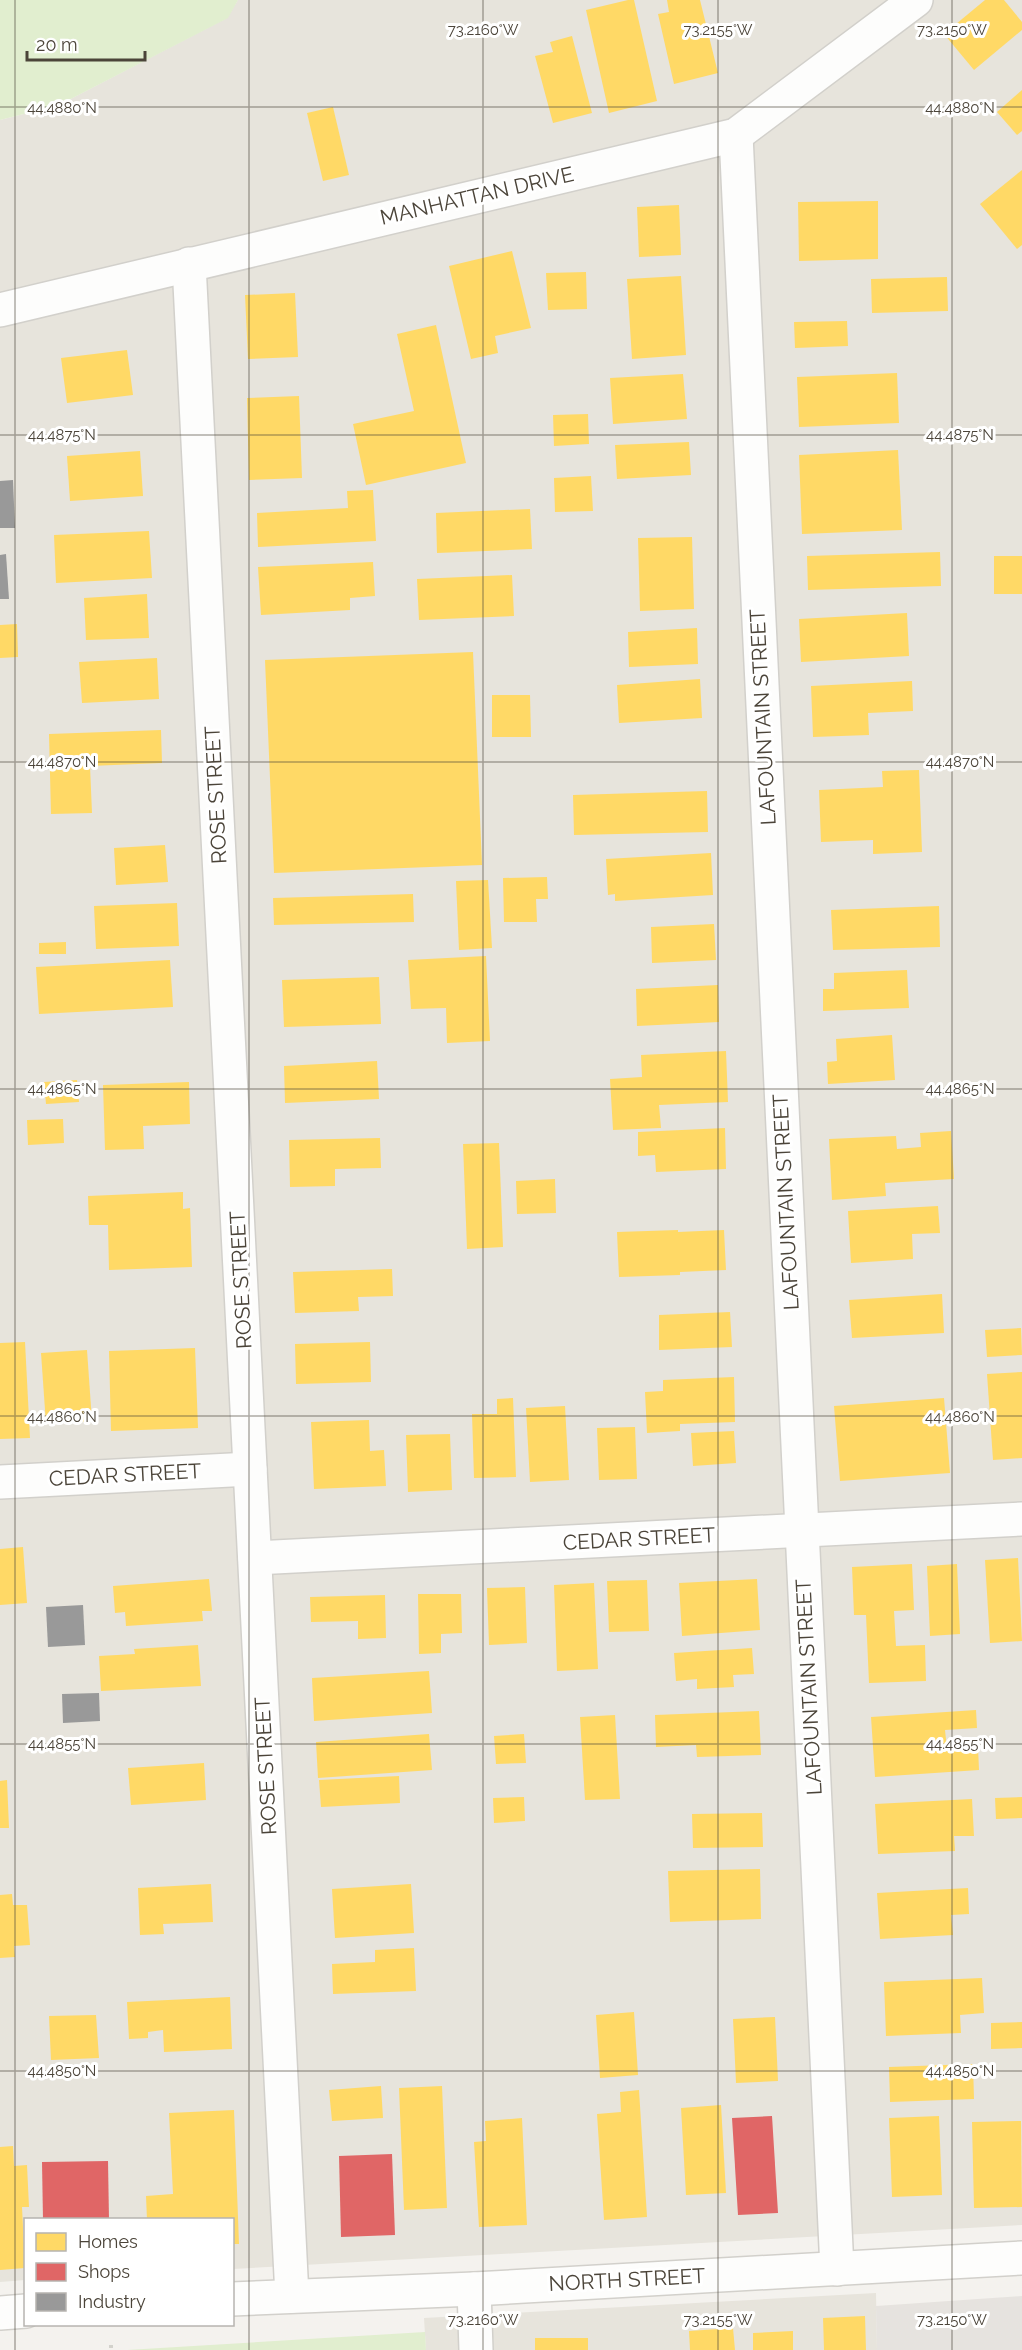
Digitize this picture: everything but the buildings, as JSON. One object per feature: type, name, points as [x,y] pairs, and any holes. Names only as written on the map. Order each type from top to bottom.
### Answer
[{"type":"street","name":"MANHATTAN DRIVE","points":[[0,310],[736,135],[916,0]]},
{"type":"street","name":"LAFOUNTAIN STREET","points":[[736,135],[837,2269]]},
{"type":"street","name":"ROSE STREET","points":[[189,264],[292,2296]]},
{"type":"street","name":"CEDAR STREET","points":[[0,1482],[250,1469]]},
{"type":"street","name":"CEDAR STREET","points":[[255,1558],[1022,1519]]},
{"type":"street","name":"NORTH STREET","points":[[234,2299],[474,2289],[1022,2258]]},
{"type":"street","points":[[474,2289],[476,2350]]},
{"type":"street","points":[[0,2313],[24,2311]]},
{"type":"shaded area","points":[[238,0],[1022,0],[1022,2225],[234,2269],[234,2218],[24,2218],[24,2280],[0,2282],[0,120],[59,105],[227,18]]},
{"type":"shaded area","points":[[876,2293],[877,2350],[426,2350],[424,2318]]},
{"type":"shaded area","points":[[1022,2296],[1022,2350],[877,2350],[876,2306]]},
{"type":"green space","points":[[0,0],[238,0],[228,18],[59,105],[0,120]]},
{"type":"green space","points":[[425,2332],[426,2350],[127,2350]]}]
